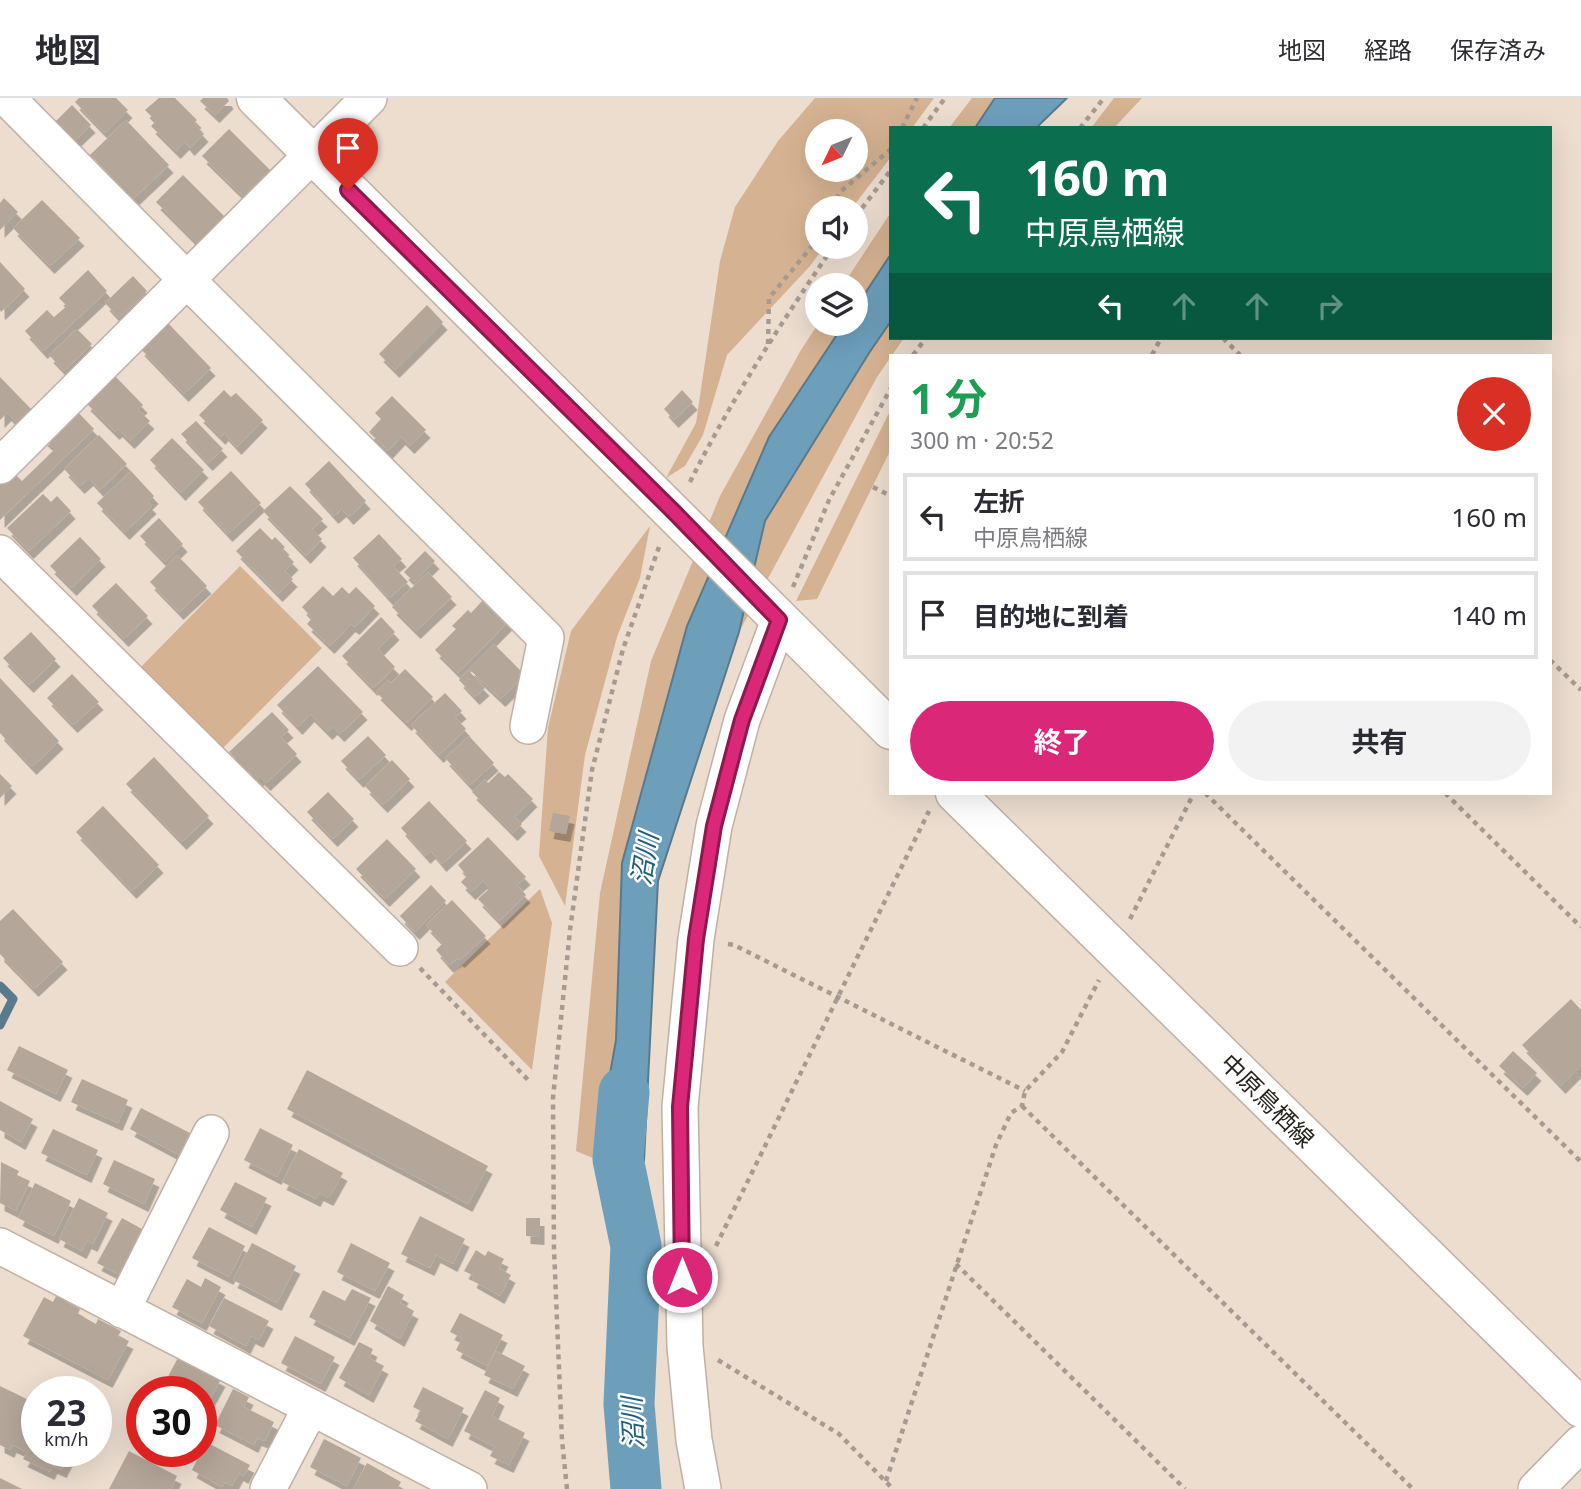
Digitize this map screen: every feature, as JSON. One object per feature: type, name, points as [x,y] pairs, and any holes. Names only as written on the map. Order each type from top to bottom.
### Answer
[{"type":"main road","points":[[256,98],[889,728]]},
{"type":"main road","name":"中原鳥栖線","points":[[943,799],[1115,950],[1581,1408]]},
{"type":"street","points":[[7,98],[546,638],[528,726]]},
{"type":"street","points":[[0,466],[369,98]]},
{"type":"street","points":[[0,552],[400,948]]},
{"type":"street","points":[[703,1489],[694,1440],[685,1346],[680,1107],[696,939],[714,826],[742,720],[779,620]]},
{"type":"street","points":[[122,1310],[211,1133]]},
{"type":"street","points":[[0,1246],[469,1489]]},
{"type":"street","points":[[268,1489],[311,1408]]},
{"type":"street","points":[[1536,1489],[1581,1443]]},
{"type":"path","points":[[903,126],[917,98]]},
{"type":"path","points":[[924,126],[945,98]]},
{"type":"path","points":[[1082,126],[1104,98]]},
{"type":"path","points":[[838,196],[889,151]]},
{"type":"path","points":[[868,200],[889,173]]},
{"type":"path","points":[[768,344],[769,298],[805,255]]},
{"type":"path","points":[[567,1489],[562,1440],[554,1249],[554,1098],[570,930],[592,770],[623,649],[657,552],[718,427],[768,344],[825,259]]},
{"type":"path","points":[[914,354],[924,340]]},
{"type":"path","points":[[1225,340],[1239,354]]},
{"type":"path","points":[[779,620],[829,500],[889,392]]},
{"type":"path","points":[[873,487],[889,495]]},
{"type":"path","points":[[1552,662],[1581,690]]},
{"type":"path","points":[[886,1481],[996,1145],[1011,1113],[1022,1106],[1025,1091],[1062,1052],[1193,795]]},
{"type":"path","points":[[1207,795],[1581,1161]]},
{"type":"path","points":[[1447,795],[1581,927]]},
{"type":"path","points":[[682,1277],[713,1251],[838,997],[943,799]]},
{"type":"path","points":[[696,939],[734,945],[1025,1091]]},
{"type":"path","points":[[400,948],[531,1083]]},
{"type":"path","points":[[1022,1106],[1413,1489]]},
{"type":"path","points":[[956,1264],[1185,1489]]},
{"type":"path","points":[[685,1346],[707,1353],[839,1434],[893,1489]]},
{"type":"shaded area","points":[[815,98],[934,98],[913,126],[889,126],[889,160],[861,196],[805,196],[805,259],[815,259],[727,355],[703,435],[685,466],[666,478],[696,423],[720,261],[735,207],[778,141]]},
{"type":"shaded area","points":[[972,98],[995,98],[976,126],[951,126]]},
{"type":"shaded area","points":[[1114,98],[1142,98],[1116,126],[1093,126]]},
{"type":"shaded area","points":[[889,215],[889,257],[868,289],[868,273],[851,273],[860,259],[868,259],[868,247]]},
{"type":"shaded area","points":[[889,324],[889,340],[903,340],[893,354],[889,354],[889,360],[877,377],[739,632],[765,521]]},
{"type":"shaded area","points":[[810,336],[836,336],[769,437],[687,627],[622,863],[616,1040],[595,1159],[576,1151],[600,893],[651,661],[720,496]]},
{"type":"shaded area","points":[[889,413],[889,453],[817,599],[796,601]]},
{"type":"shaded area","points":[[650,526],[640,578],[617,637],[585,755],[565,906],[539,856],[548,728],[571,631]]},
{"type":"shaded area","points":[[240,566],[322,648],[217,754],[135,673]]},
{"type":"shaded area","points":[[540,889],[552,923],[532,1070],[445,982]]},
{"type":"water","points":[[995,98],[1067,98],[1038,126],[976,126]]},
{"type":"water","points":[[889,257],[889,324],[765,521],[739,632],[658,881],[644,1161],[595,1159],[616,1040],[622,863],[687,626],[769,437],[836,336],[868,336],[868,289]]},
{"type":"building","points":[[79,98],[116,98],[128,110],[105,133],[75,102]]},
{"type":"building","points":[[159,98],[175,98],[197,120],[194,123],[204,134],[190,148],[185,142],[176,151],[151,126],[156,121],[145,110]]},
{"type":"building","points":[[203,98],[227,98],[229,101],[215,115],[200,101]]},
{"type":"building","points":[[72,105],[91,125],[73,142],[54,123]]},
{"type":"building","points":[[126,120],[169,165],[133,199],[90,155]]},
{"type":"building","points":[[229,129],[273,173],[247,200],[202,156]]},
{"type":"building","points":[[183,175],[227,219],[200,246],[156,202]]},
{"type":"building","points":[[4,198],[18,212],[0,230],[0,203]]},
{"type":"building","points":[[42,200],[80,238],[50,266],[13,228]]},
{"type":"building","points":[[0,262],[25,289],[1,312],[0,310]]},
{"type":"building","points":[[88,270],[107,291],[43,351],[25,331],[47,310],[54,317],[67,306],[59,298]]},
{"type":"building","points":[[133,276],[147,291],[119,318],[105,303]]},
{"type":"building","points":[[427,305],[443,322],[395,370],[379,354]]},
{"type":"building","points":[[167,322],[211,368],[184,394],[140,348]]},
{"type":"building","points":[[77,329],[92,344],[64,371],[49,355]]},
{"type":"building","points":[[115,376],[143,405],[138,410],[150,421],[130,441],[118,429],[115,432],[86,403]]},
{"type":"building","points":[[0,377],[32,410],[18,424],[7,413],[0,420]]},
{"type":"building","points":[[224,390],[231,397],[236,393],[263,420],[237,447],[224,433],[221,437],[199,415]]},
{"type":"building","points":[[682,390],[693,402],[674,420],[664,409]]},
{"type":"building","points":[[392,396],[426,430],[410,446],[401,437],[388,451],[369,432],[381,419],[375,413]]},
{"type":"building","points":[[74,408],[94,429],[0,520],[0,480],[11,470],[22,481],[55,449],[43,438]]},
{"type":"building","points":[[196,421],[223,449],[208,463],[181,434]]},
{"type":"building","points":[[99,435],[127,464],[100,490],[89,478],[80,486],[64,469]]},
{"type":"building","points":[[172,438],[204,470],[181,493],[150,460]]},
{"type":"building","points":[[329,461],[366,501],[349,517],[342,509],[334,516],[305,484]]},
{"type":"building","points":[[131,471],[154,496],[148,502],[152,506],[125,532],[97,503]]},
{"type":"building","points":[[231,471],[261,503],[228,534],[198,502]]},
{"type":"building","points":[[290,486],[323,519],[312,529],[322,539],[306,556],[263,511]]},
{"type":"building","points":[[43,494],[51,502],[57,496],[71,511],[29,551],[7,528]]},
{"type":"building","points":[[159,518],[183,544],[165,562],[140,536]]},
{"type":"building","points":[[260,528],[272,540],[275,537],[285,547],[282,550],[294,562],[285,571],[293,579],[278,594],[236,551]]},
{"type":"building","points":[[379,534],[402,559],[393,566],[408,582],[389,598],[353,558]]},
{"type":"building","points":[[80,537],[101,559],[72,588],[50,566]]},
{"type":"building","points":[[425,551],[435,561],[414,582],[404,572]]},
{"type":"building","points":[[177,555],[207,586],[179,612],[150,582]]},
{"type":"building","points":[[428,572],[452,597],[416,631],[392,607]]},
{"type":"building","points":[[116,583],[148,616],[124,639],[92,606]]},
{"type":"building","points":[[323,586],[333,596],[342,587],[349,594],[356,587],[375,606],[355,627],[351,624],[330,646],[307,624],[312,618],[302,607]]},
{"type":"building","points":[[485,598],[509,621],[458,673],[435,650],[456,629],[452,626],[468,610],[471,613]]},
{"type":"building","points":[[381,617],[395,632],[378,649],[395,667],[373,688],[342,656]]},
{"type":"building","points":[[31,632],[56,659],[29,685],[3,658]]},
{"type":"building","points":[[494,644],[525,675],[501,699],[469,669]]},
{"type":"building","points":[[318,666],[363,712],[340,734],[333,727],[328,732],[310,714],[298,727],[277,705]]},
{"type":"building","points":[[405,669],[433,697],[407,723],[376,692],[388,680],[391,683]]},
{"type":"building","points":[[468,670],[485,688],[475,697],[459,680]]},
{"type":"building","points":[[72,674],[99,702],[73,725],[47,698]]},
{"type":"building","points":[[0,678],[59,741],[32,767],[0,733]]},
{"type":"building","points":[[445,693],[462,711],[455,717],[466,729],[439,755],[411,725]]},
{"type":"building","points":[[272,712],[289,730],[281,737],[297,754],[266,783],[260,777],[256,781],[229,752]]},
{"type":"building","points":[[368,736],[386,755],[359,780],[341,761]]},
{"type":"building","points":[[469,736],[494,763],[470,785],[445,758]]},
{"type":"building","points":[[154,757],[209,816],[182,842],[126,784]]},
{"type":"building","points":[[392,760],[410,779],[383,805],[365,786]]},
{"type":"building","points":[[499,772],[505,777],[508,774],[533,799],[515,817],[522,824],[513,833],[472,792],[485,779],[488,783]]},
{"type":"building","points":[[0,774],[12,786],[0,798]]},
{"type":"building","points":[[328,792],[354,819],[333,839],[307,812]]},
{"type":"building","points":[[429,801],[467,841],[442,864],[431,851],[426,856],[401,828]]},
{"type":"building","points":[[103,806],[159,865],[132,891],[76,832]]},
{"type":"building","points":[[553,813],[570,816],[566,834],[549,831]]},
{"type":"building","points":[[488,837],[526,877],[517,885],[526,895],[499,921],[478,899],[490,888],[483,881],[471,892],[461,882],[467,876],[458,865]]},
{"type":"building","points":[[387,839],[416,869],[385,899],[356,869]]},
{"type":"building","points":[[431,885],[446,901],[415,932],[400,916]]},
{"type":"building","points":[[452,900],[486,936],[460,960],[458,958],[449,965],[436,950],[443,943],[426,925]]},
{"type":"building","points":[[13,909],[63,962],[34,989],[0,954],[0,921]]},
{"type":"building","points":[[1571,999],[1581,1010],[1581,1066],[1561,1086],[1522,1045]]},
{"type":"building","points":[[19,1046],[68,1070],[56,1094],[7,1070]]},
{"type":"building","points":[[1513,1051],[1537,1073],[1523,1088],[1499,1066]]},
{"type":"building","points":[[307,1070],[488,1166],[468,1204],[287,1109]]},
{"type":"building","points":[[82,1079],[128,1100],[118,1123],[71,1102]]},
{"type":"building","points":[[0,1101],[33,1119],[21,1142],[0,1130]]},
{"type":"building","points":[[141,1108],[190,1133],[179,1155],[130,1129]]},
{"type":"building","points":[[260,1128],[293,1145],[277,1177],[244,1160]]},
{"type":"building","points":[[53,1129],[98,1150],[87,1175],[41,1153]]},
{"type":"building","points":[[299,1149],[343,1173],[329,1198],[319,1193],[316,1199],[282,1182]]},
{"type":"building","points":[[114,1160],[155,1179],[144,1204],[103,1184]]},
{"type":"building","points":[[1,1162],[19,1171],[17,1175],[30,1181],[16,1211],[0,1203]]},
{"type":"building","points":[[235,1182],[267,1198],[252,1227],[220,1210]]},
{"type":"building","points":[[35,1183],[71,1201],[54,1236],[18,1218]]},
{"type":"building","points":[[79,1198],[108,1213],[93,1244],[87,1241],[82,1251],[59,1239]]},
{"type":"building","points":[[420,1216],[465,1239],[453,1264],[436,1255],[430,1268],[401,1254]]},
{"type":"building","points":[[122,1218],[151,1234],[126,1278],[97,1263]]},
{"type":"building","points":[[526,1218],[540,1218],[540,1237],[526,1236]]},
{"type":"building","points":[[209,1227],[245,1246],[229,1277],[192,1258]]},
{"type":"building","points":[[252,1243],[296,1266],[277,1303],[233,1280]]},
{"type":"building","points":[[351,1243],[390,1263],[375,1291],[337,1272]]},
{"type":"building","points":[[476,1250],[485,1256],[488,1251],[504,1259],[499,1268],[511,1275],[500,1296],[472,1280],[474,1276],[464,1271]]},
{"type":"building","points":[[205,1278],[221,1287],[202,1323],[172,1307],[187,1279],[201,1287]]},
{"type":"building","points":[[388,1286],[404,1295],[400,1303],[414,1311],[400,1339],[370,1321]]},
{"type":"building","points":[[352,1289],[371,1298],[350,1338],[309,1317],[323,1290],[345,1301]]},
{"type":"building","points":[[56,1296],[80,1309],[78,1314],[96,1324],[98,1319],[121,1331],[118,1336],[129,1341],[110,1376],[100,1376],[23,1336],[44,1297],[53,1302]]},
{"type":"building","points":[[224,1298],[269,1321],[259,1340],[251,1336],[246,1346],[209,1326]]},
{"type":"building","points":[[460,1313],[503,1335],[487,1366],[456,1350],[462,1338],[450,1332]]},
{"type":"building","points":[[295,1336],[335,1357],[321,1384],[281,1363]]},
{"type":"building","points":[[359,1342],[373,1349],[369,1358],[384,1366],[369,1395],[339,1378]]},
{"type":"building","points":[[496,1351],[525,1366],[513,1389],[484,1375]]},
{"type":"building","points":[[179,1356],[216,1376],[168,1376]]},
{"type":"building","points":[[0,1386],[21,1396],[21,1449],[12,1445],[10,1450],[0,1445]]},
{"type":"building","points":[[423,1387],[464,1408],[448,1439],[415,1421],[421,1411],[413,1407]]},
{"type":"building","points":[[233,1389],[249,1397],[244,1407],[274,1422],[265,1441],[257,1438],[254,1445],[217,1426]]},
{"type":"building","points":[[485,1390],[500,1398],[492,1416],[525,1433],[509,1465],[490,1456],[495,1447],[464,1431]]},
{"type":"building","points":[[324,1439],[361,1458],[347,1486],[310,1467]]},
{"type":"building","points":[[217,1448],[250,1465],[244,1476],[239,1473],[232,1486],[225,1482],[222,1487],[192,1470],[194,1467],[217,1467]]},
{"type":"building","points":[[126,1457],[126,1467],[160,1467],[177,1476],[171,1489],[109,1489]]},
{"type":"building","points":[[367,1463],[401,1482],[397,1489],[353,1489]]},
{"type":"building","points":[[40,1467],[52,1467],[50,1472]]},
{"type":"building","points":[[0,1478],[22,1489],[0,1489]]},
{"type":"waterway","points":[[0,986],[13,999],[0,1025]]},
{"type":"waterway","name":"沼川","points":[[624,1092],[618,1159],[636,1246],[629,1404],[636,1489]]},
{"type":"route","points":[[348,190],[675,513],[779,620],[742,720],[714,826],[696,939],[680,1107],[682,1277]]}]
